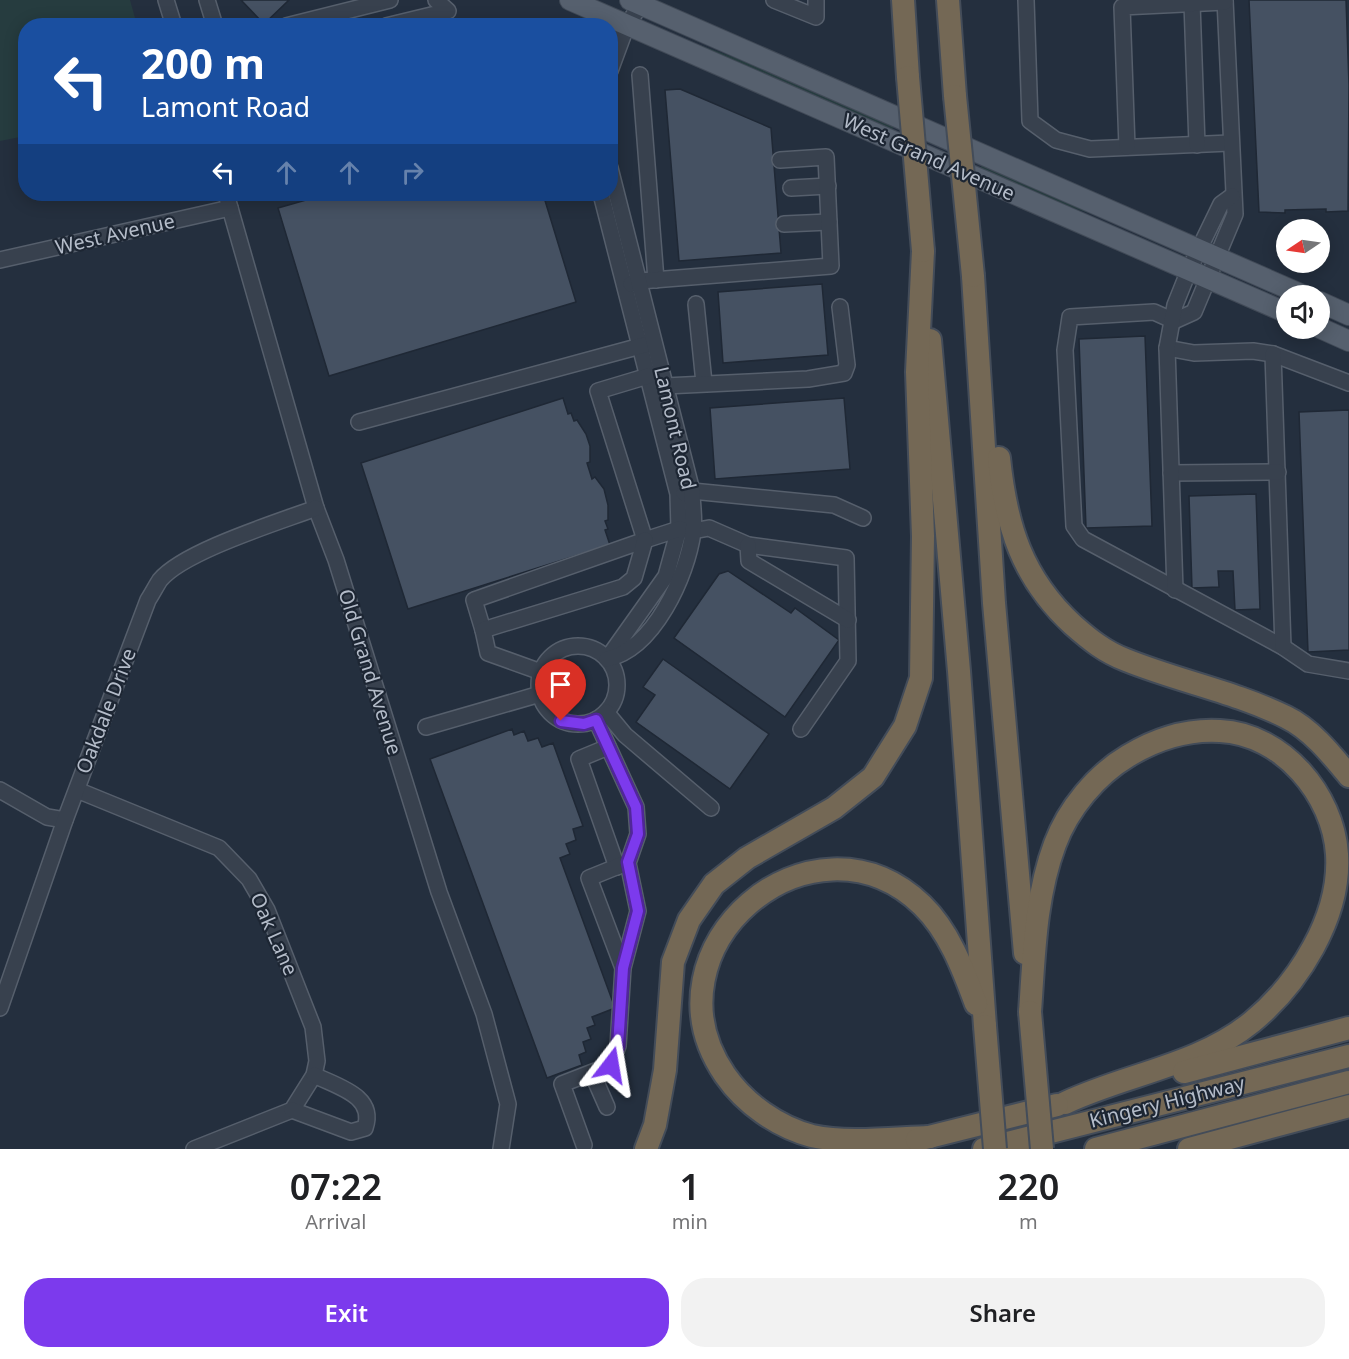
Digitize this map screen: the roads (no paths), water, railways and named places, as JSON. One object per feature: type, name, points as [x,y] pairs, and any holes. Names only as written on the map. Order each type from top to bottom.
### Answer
[{"type":"highway","points":[[903,0],[959,671],[995,1149]]},
{"type":"highway","points":[[948,0],[973,276],[994,615],[1042,1149]]},
{"type":"highway","points":[[646,1149],[656,1125],[665,1070],[673,962],[689,920],[714,885],[747,858],[834,808],[873,777],[905,726],[921,678],[923,536],[917,372],[923,251]]},
{"type":"highway","points":[[973,276],[988,347],[1005,504],[1022,556],[1040,591],[1095,644],[1123,659],[1287,717],[1326,747],[1349,776]]},
{"type":"highway","points":[[1030,1012],[1036,936],[1048,864],[1065,823],[1079,801],[1110,769],[1141,747],[1159,740],[1186,733],[1222,730],[1268,746],[1298,768],[1310,783],[1330,819],[1335,841],[1337,869],[1326,917],[1312,949],[1295,975],[1251,1023],[1217,1044],[1187,1059],[1093,1090],[1065,1103]]},
{"type":"highway","points":[[930,1137],[865,1139],[814,1136],[774,1120],[742,1095],[718,1065],[705,1028],[703,982],[717,940],[740,910],[766,889],[784,880],[805,874],[830,871],[876,877],[910,895],[945,933],[984,1026]]},
{"type":"highway","points":[[884,1149],[1349,1028]]},
{"type":"highway","name":"Kingery Highway","points":[[984,1149],[1349,1056]]},
{"type":"highway","points":[[1096,1149],[1349,1082]]},
{"type":"highway","points":[[1189,1149],[1349,1106]]},
{"type":"main road","name":"West Grand Avenue","points":[[570,0],[611,18]]},
{"type":"main road","name":"West Grand Avenue","points":[[638,2],[1280,285]]},
{"type":"main road","name":"West Grand Avenue","points":[[618,21],[1276,309]]},
{"type":"main road","points":[[1330,305],[1346,310]]},
{"type":"main road","points":[[1330,332],[1349,341]]},
{"type":"street","points":[[166,0],[172,18]]},
{"type":"street","points":[[207,0],[213,18]]},
{"type":"street","points":[[318,18],[390,0]]},
{"type":"street","points":[[419,18],[448,11],[436,0]]},
{"type":"street","points":[[774,0],[816,17],[816,0]]},
{"type":"street","points":[[1026,0],[1030,121],[1056,140],[1090,149],[1230,143]]},
{"type":"street","points":[[1127,147],[1122,7],[1225,1],[1232,196],[1235,214],[1194,312],[1174,321],[1154,312],[1070,317],[1065,350],[1074,526],[1083,539],[1283,647],[1308,664],[1349,672]]},
{"type":"street","points":[[618,49],[638,2]]},
{"type":"street","points":[[1192,3],[1197,145]]},
{"type":"street","points":[[618,31],[627,25]]},
{"type":"street","points":[[640,75],[656,280]]},
{"type":"street","points":[[632,284],[656,280],[831,266],[826,157],[780,160]]},
{"type":"street","points":[[791,188],[828,186]]},
{"type":"street","points":[[1174,590],[1167,348],[1174,321],[1175,305],[1221,204],[1232,196]]},
{"type":"street","name":"West Avenue","points":[[0,260],[228,201]]},
{"type":"street","name":"Old Grand Avenue","points":[[228,201],[316,508],[336,560],[439,892],[484,1014],[508,1104],[501,1149]]},
{"type":"street","name":"Lamont Road","points":[[604,201],[632,284]]},
{"type":"street","name":"Lamont Road","points":[[607,659],[623,655],[651,627],[678,587],[686,530],[685,493],[665,386],[647,344],[632,284],[616,201]]},
{"type":"street","points":[[784,225],[829,222]]},
{"type":"street","points":[[696,304],[704,383]]},
{"type":"street","points":[[665,386],[808,379],[844,373],[847,365],[840,307]]},
{"type":"street","points":[[359,422],[647,344]]},
{"type":"street","name":"Lamont Road","points":[[647,344],[648,376],[685,493]]},
{"type":"street","points":[[1167,348],[1194,353],[1253,351],[1273,354],[1349,383]]},
{"type":"street","points":[[1273,354],[1283,647]]},
{"type":"street","points":[[483,630],[623,587],[634,578],[645,540],[597,391],[648,376]]},
{"type":"street","points":[[1171,473],[1278,472]]},
{"type":"street","points":[[685,493],[834,506],[863,518]]},
{"type":"street","name":"Oakdale Drive","points":[[0,1008],[76,790],[148,600],[161,579],[214,547],[316,508]]},
{"type":"street","points":[[541,672],[488,653],[474,600],[645,540],[686,530],[709,528],[748,545],[846,558],[848,661],[801,729]]},
{"type":"street","name":"Lamont Road","points":[[607,659],[666,576],[686,530]]},
{"type":"street","points":[[748,545],[749,561],[848,620]]},
{"type":"street","points":[[638,617],[651,627]]},
{"type":"street","points":[[570,646],[584,646],[596,650],[607,659],[617,680],[616,691],[601,716],[584,724],[561,721],[551,714],[540,694],[541,672],[547,660],[557,651],[570,646]]},
{"type":"street","points":[[426,728],[540,694]]},
{"type":"street","points":[[601,716],[608,747],[636,807],[638,834],[622,865],[590,878],[623,968]]},
{"type":"street","points":[[601,716],[711,808]]},
{"type":"street","points":[[584,1145],[562,1084],[611,1065],[618,1046],[623,968],[638,911],[579,759],[608,747]]},
{"type":"street","points":[[0,790],[47,817],[65,820]]},
{"type":"street","name":"Oak Lane","points":[[76,790],[219,848],[249,879],[267,910],[313,1027],[317,1061],[314,1076]]},
{"type":"street","points":[[592,1072],[607,1107]]},
{"type":"street","points":[[194,1149],[292,1110],[314,1076],[350,1093],[366,1104],[369,1117],[365,1128],[351,1132],[292,1110]]}]
